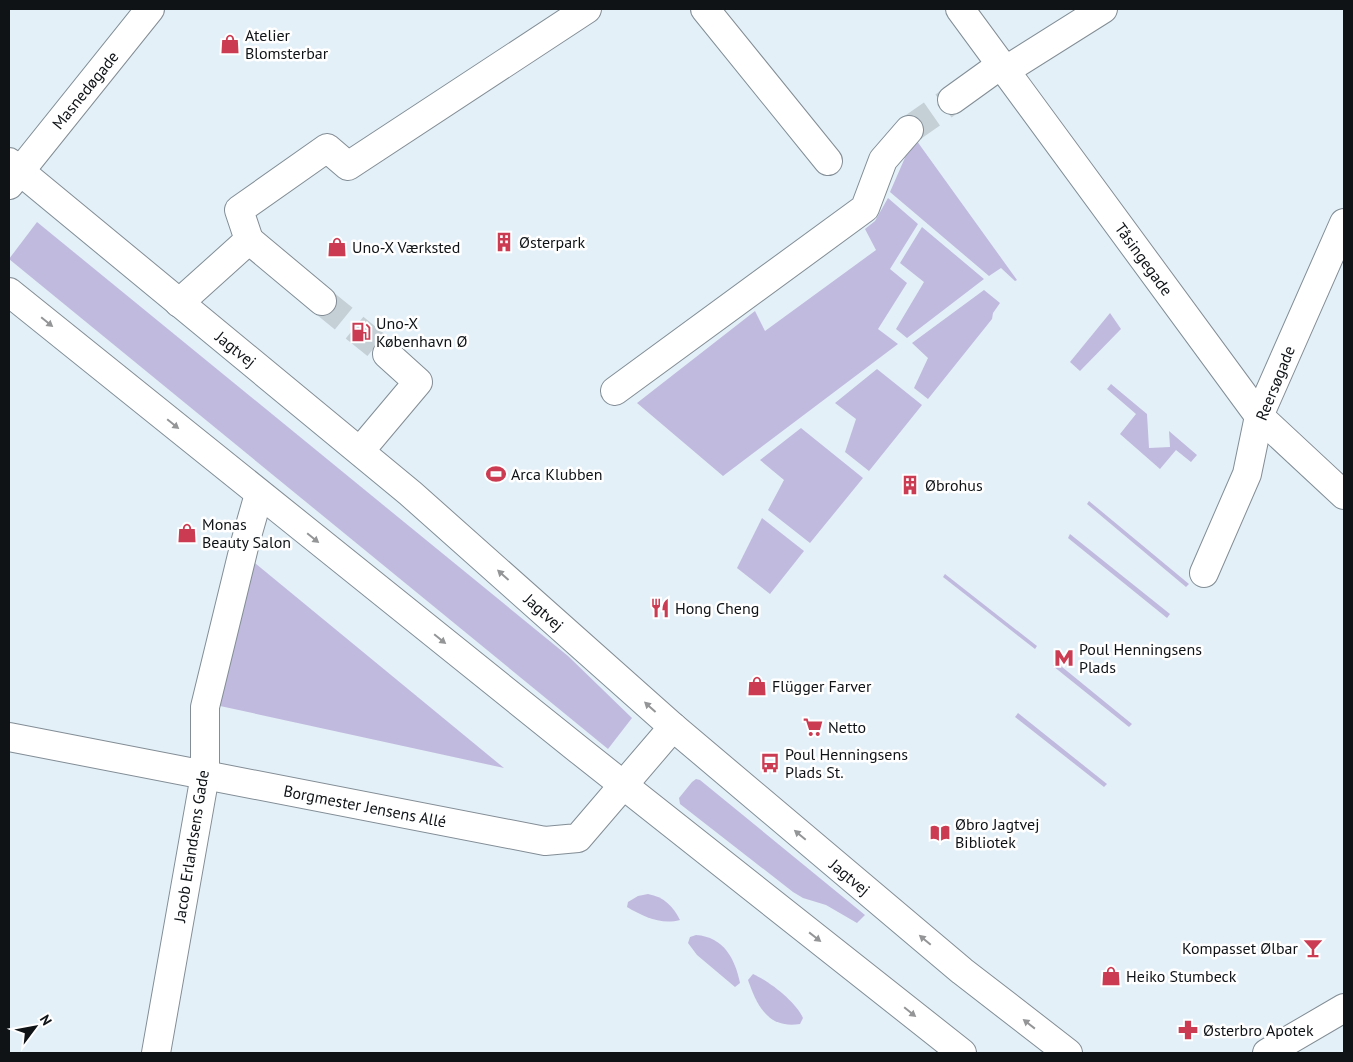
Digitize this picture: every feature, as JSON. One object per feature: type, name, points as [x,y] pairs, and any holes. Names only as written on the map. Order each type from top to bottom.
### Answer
[{"type":"street","name":"Masnedøgade","points":[[12,173],[150,9]]},
{"type":"street","points":[[322,301],[248,240],[239,210],[327,148],[348,166],[587,9]]},
{"type":"street","points":[[704,9],[828,161]]},
{"type":"street","name":"Tåsingegade","points":[[960,9],[1259,416],[1344,495]]},
{"type":"street","points":[[952,100],[1103,9]]},
{"type":"street","points":[[615,391],[864,208],[882,160],[909,130]]},
{"type":"street","name":"Jagtvej","points":[[12,173],[179,303],[410,492],[673,727],[962,971],[1068,1053]]},
{"type":"street","name":"Reersøgade","points":[[1204,573],[1247,474],[1259,416],[1344,223]]},
{"type":"street","points":[[179,303],[248,240]]},
{"type":"street","points":[[9,292],[259,494],[962,1053]]},
{"type":"street","points":[[360,452],[418,382],[387,354]]},
{"type":"street","name":"Jacob Erlandsens Gade","points":[[156,1053],[205,775],[205,708],[245,543],[259,494]]},
{"type":"street","name":"Borgmester Jensens Allé","points":[[9,737],[545,840],[578,838],[625,786],[673,727]]},
{"type":"street","points":[[1267,1053],[1344,1008]]},
{"type":"shaded area","points":[[914,137],[1017,280],[1015,281],[1001,268],[989,276],[890,192]]},
{"type":"shaded area","points":[[888,198],[918,224],[890,269],[907,283],[878,329],[898,344],[723,476],[637,403],[755,311],[765,331],[876,250],[865,229],[875,221]]},
{"type":"shaded area","points":[[37,222],[568,656],[632,718],[608,749],[9,259]]},
{"type":"shaded area","points":[[922,227],[984,279],[907,338],[896,329],[924,282],[900,263]]},
{"type":"shaded area","points":[[984,290],[1000,303],[993,313],[992,319],[928,399],[914,388],[928,358],[912,343]]},
{"type":"shaded area","points":[[1110,313],[1121,329],[1080,371],[1070,362]]},
{"type":"shaded area","points":[[877,369],[922,405],[869,471],[845,452],[856,419],[835,403]]},
{"type":"shaded area","points":[[1111,384],[1147,414],[1149,448],[1170,447],[1169,431],[1197,455],[1191,462],[1176,450],[1160,469],[1120,434],[1136,414],[1107,389]]},
{"type":"shaded area","points":[[801,428],[863,478],[810,543],[768,510],[784,480],[760,460]]},
{"type":"shaded area","points":[[1089,501],[1189,584],[1186,587],[1087,504]]},
{"type":"shaded area","points":[[762,518],[804,551],[770,594],[737,568]]},
{"type":"shaded area","points":[[1070,534],[1170,614],[1167,618],[1068,538]]},
{"type":"shaded area","points":[[250,559],[504,768],[220,706]]},
{"type":"shaded area","points":[[945,574],[1037,646],[1035,649],[943,577]]},
{"type":"shaded area","points":[[1056,662],[1132,724],[1129,727],[1053,666]]},
{"type":"shaded area","points":[[1018,713],[1107,784],[1104,787],[1015,717]]},
{"type":"shaded area","points":[[696,779],[700,780],[865,915],[857,923],[826,905],[803,898],[793,892],[680,804],[679,798]]},
{"type":"shaded area","points":[[648,894],[659,897],[667,903],[680,920],[659,921],[627,907],[628,902],[638,896]]},
{"type":"shaded area","points":[[696,935],[714,940],[727,951],[735,966],[740,983],[735,987],[697,955],[688,943],[690,937]]},
{"type":"shaded area","points":[[753,974],[774,987],[794,1005],[803,1018],[800,1024],[789,1025],[780,1023],[765,1014],[755,999],[748,980]]},
{"type":"tunnel","points":[[909,130],[952,100]]},
{"type":"tunnel","points":[[322,301],[387,354]]},
{"type":"place","name":"Atelier Blomsterbar","points":[[230,44]]},
{"type":"place","name":"Østerpark","points":[[504,242]]},
{"type":"place","name":"Uno-X Værksted","points":[[337,247]]},
{"type":"place","name":"Uno-X København Ø","points":[[361,332]]},
{"type":"place","name":"Arca Klubben","points":[[496,474]]},
{"type":"place","name":"Øbrohus","points":[[910,485]]},
{"type":"place","name":"Monas Beauty Salon","points":[[187,533]]},
{"type":"place","name":"Hong Cheng","points":[[660,608]]},
{"type":"place","name":"Poul Henningsens Plads","points":[[1064,658]]},
{"type":"place","name":"Flügger Farver","points":[[757,686]]},
{"type":"place","name":"Netto","points":[[813,727]]},
{"type":"place","name":"Poul Henningsens Plads St.","points":[[770,763]]},
{"type":"place","name":"Øbro Jagtvej Bibliotek","points":[[940,833]]},
{"type":"place","name":"Kompasset Ølbar","points":[[1313,948]]},
{"type":"place","name":"Heiko Stumbeck","points":[[1111,976]]},
{"type":"place","name":"Østerbro Apotek","points":[[1188,1030]]}]
